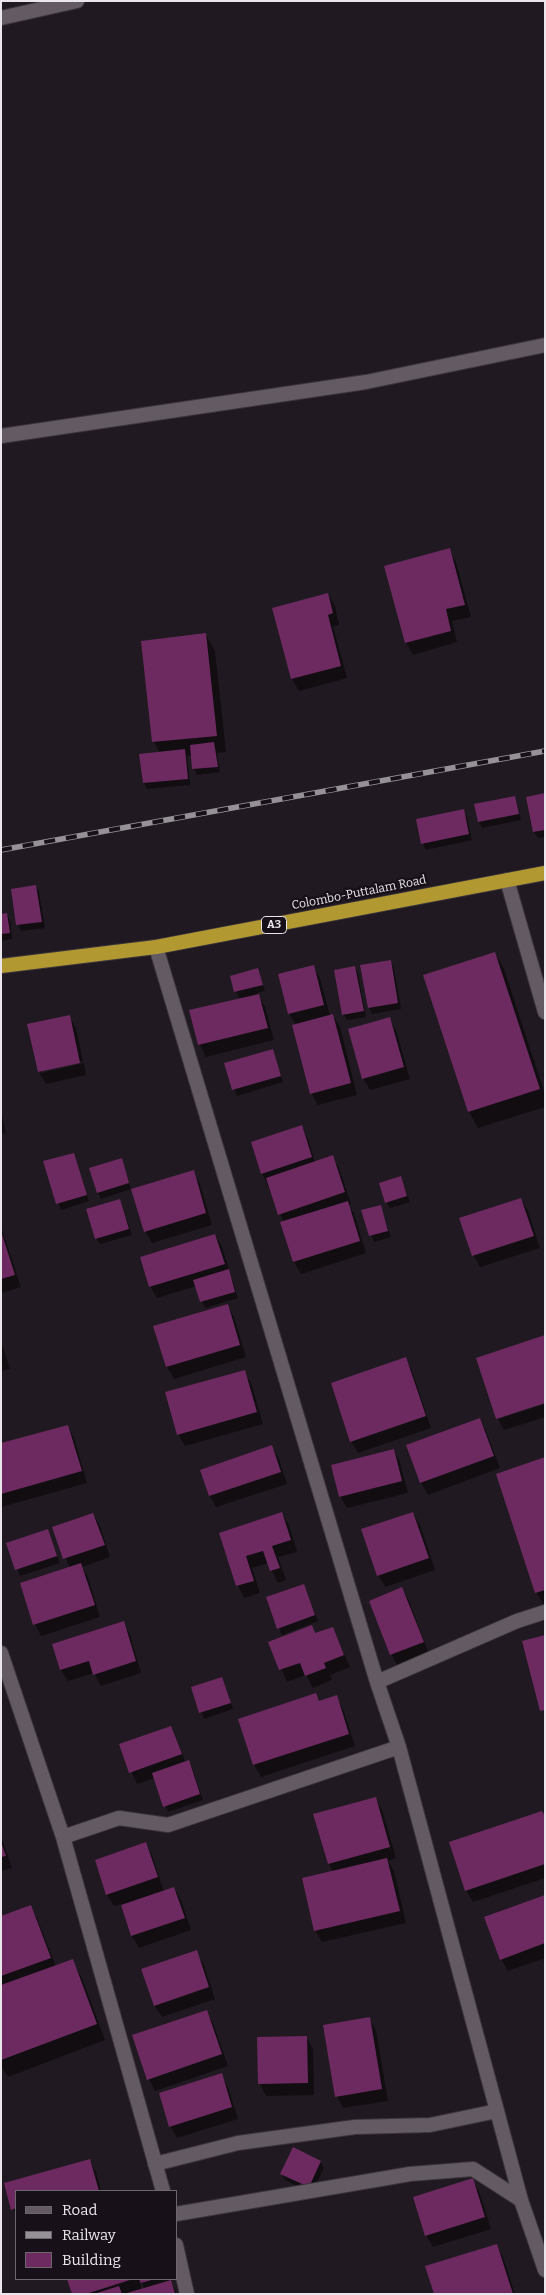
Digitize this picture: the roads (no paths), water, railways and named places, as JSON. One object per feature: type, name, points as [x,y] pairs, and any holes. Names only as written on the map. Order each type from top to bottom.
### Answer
[{"type":"highway","name":"Colombo-Puttalam Road","points":[[1,966],[156,948],[545,873]]},
{"type":"street","points":[[1,18],[77,1]]},
{"type":"street","points":[[1,436],[366,382],[545,346]]},
{"type":"street","points":[[507,880],[545,1012]]},
{"type":"street","points":[[156,948],[377,1682],[399,1747],[520,2200],[545,2270]]},
{"type":"street","points":[[377,1682],[517,1621],[545,1612]]},
{"type":"street","points":[[1,1653],[62,1837],[163,2190]]},
{"type":"street","points":[[62,1837],[119,1818],[168,1825],[399,1747]]},
{"type":"street","points":[[155,2164],[238,2143],[355,2127],[430,2125],[497,2110]]},
{"type":"street","points":[[178,2214],[410,2174],[473,2168],[520,2200]]},
{"type":"street","points":[[178,2254],[187,2294]]},
{"type":"railway","points":[[1,850],[545,751]]}]
